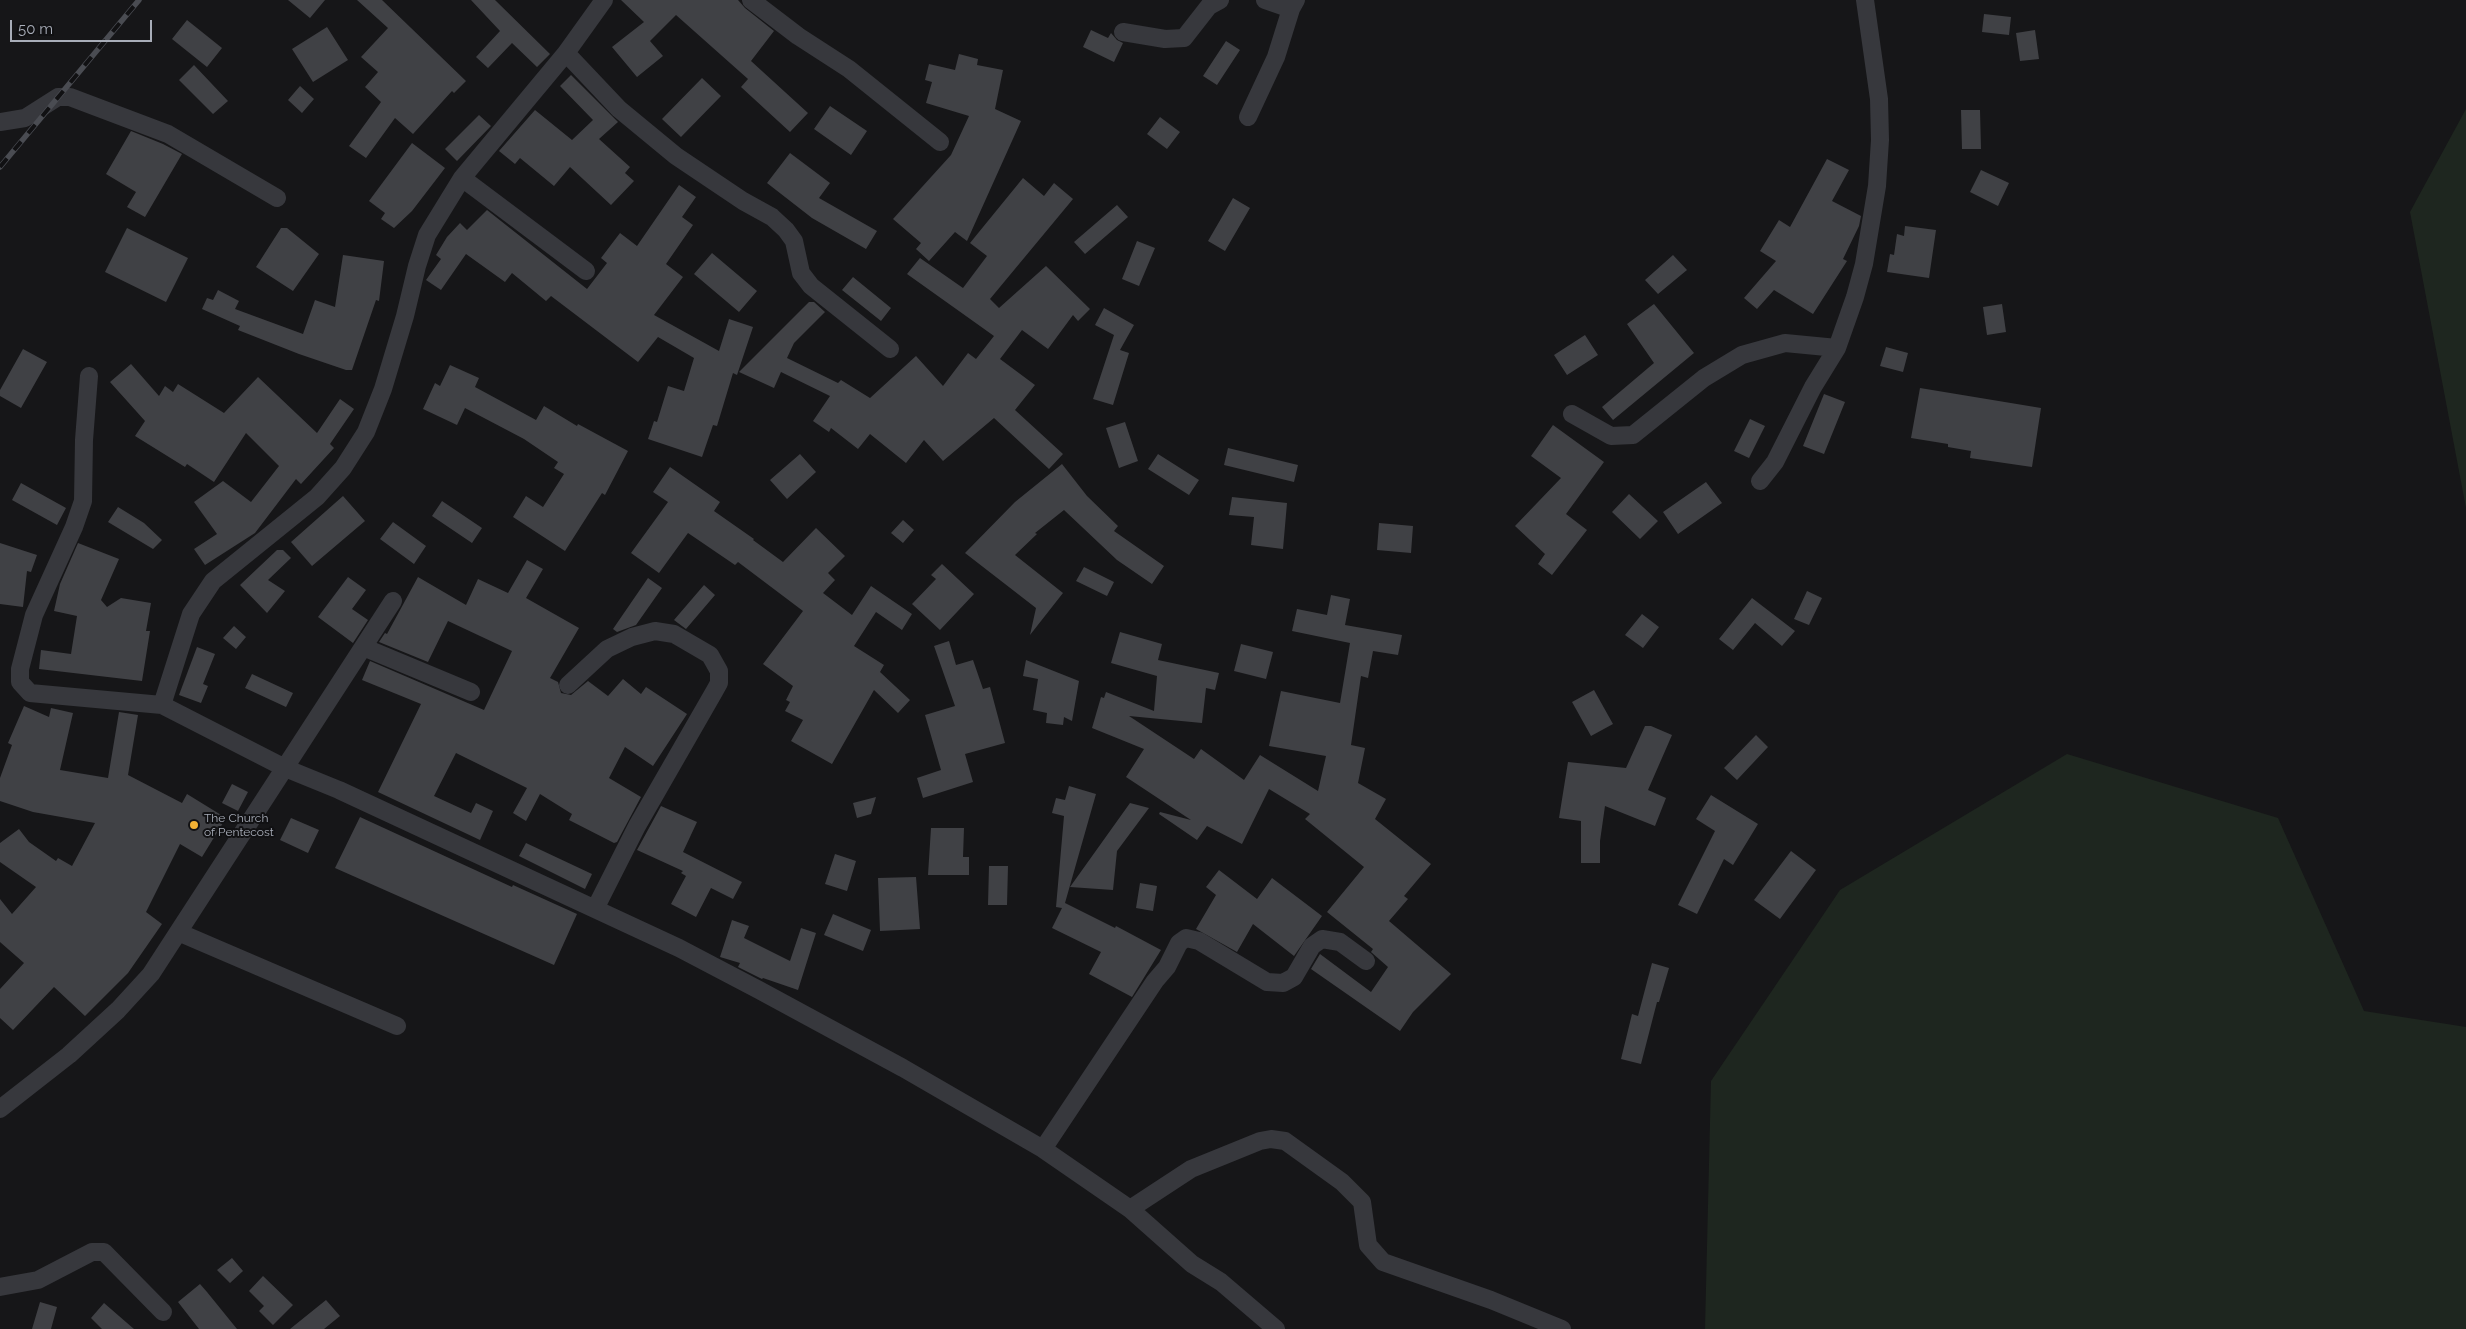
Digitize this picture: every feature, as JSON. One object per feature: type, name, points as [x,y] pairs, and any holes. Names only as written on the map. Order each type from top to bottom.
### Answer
[{"type":"street","points":[[162,705],[190,614],[213,581],[317,497],[343,468],[366,432],[383,389],[405,316],[416,266],[427,235],[462,178],[566,53],[604,0]]},
{"type":"street","points":[[751,0],[798,36],[849,69],[940,142]]},
{"type":"street","points":[[1123,32],[1165,40],[1184,38],[1209,6],[1220,0]]},
{"type":"street","points":[[1248,117],[1276,57],[1293,5],[1265,0]]},
{"type":"street","points":[[1760,481],[1775,462],[1813,387],[1837,348],[1855,297],[1864,264],[1877,186],[1880,140],[1879,99],[1865,0]]},
{"type":"street","points":[[566,53],[619,109],[676,156],[743,201],[772,217],[786,230],[794,241],[801,273],[811,286],[890,349]]},
{"type":"street","points":[[0,122],[26,118],[58,97],[70,97],[168,134],[277,198]]},
{"type":"street","points":[[462,178],[586,271]]},
{"type":"street","points":[[1572,414],[1611,436],[1634,435],[1704,378],[1742,355],[1785,343],[1837,348]]},
{"type":"street","points":[[89,376],[84,440],[83,501],[74,528],[34,615],[20,669],[20,682],[30,693],[162,705],[285,768],[338,790],[594,909],[759,990],[903,1068],[1043,1150],[1130,1208],[1192,1264],[1221,1282],[1276,1329]]},
{"type":"street","points":[[0,1109],[69,1055],[118,1010],[150,974],[393,601]]},
{"type":"street","points":[[568,685],[607,649],[632,637],[655,631],[674,634],[710,655],[719,671],[719,683],[637,826],[594,909]]},
{"type":"street","points":[[364,646],[471,692]]},
{"type":"street","points":[[178,932],[397,1026]]},
{"type":"street","points":[[1043,1150],[1155,981],[1167,967],[1179,943],[1186,938],[1199,941],[1267,982],[1283,983],[1294,977],[1312,946],[1322,939],[1340,942],[1366,961]]},
{"type":"street","points":[[1130,1208],[1191,1169],[1260,1141],[1271,1138],[1285,1141],[1342,1182],[1362,1202],[1368,1245],[1383,1262],[1491,1300],[1562,1329]]},
{"type":"street","points":[[0,1287],[38,1280],[92,1252],[104,1252],[164,1312]]},
{"type":"shaded area","points":[[2466,109],[2466,508],[2410,212]]},
{"type":"shaded area","points":[[2067,754],[2278,818],[2364,1011],[2466,1027],[2466,1329],[1705,1329],[1711,1081],[1840,890]]},
{"type":"building","points":[[288,0],[325,0],[310,18]]},
{"type":"building","points":[[357,0],[382,0],[466,81],[454,93],[452,91],[413,134],[395,118],[366,158],[349,146],[381,102],[365,87],[378,72],[361,57],[388,28]]},
{"type":"building","points":[[471,0],[495,0],[550,54],[537,67],[512,43],[488,68],[476,57],[500,31]]},
{"type":"building","points":[[621,0],[738,0],[774,31],[751,61],[808,113],[790,132],[741,87],[748,79],[676,15],[650,41],[663,56],[637,77],[612,47],[644,22]]},
{"type":"building","points":[[1984,14],[2011,17],[2009,35],[1982,32]]},
{"type":"building","points":[[187,20],[222,48],[207,67],[172,39]]},
{"type":"building","points":[[327,27],[348,60],[313,82],[292,49]]},
{"type":"building","points":[[1091,30],[1108,38],[1111,33],[1117,40],[1123,43],[1114,62],[1083,47]]},
{"type":"building","points":[[2035,30],[2039,59],[2020,61],[2016,33]]},
{"type":"building","points":[[1226,41],[1240,50],[1217,85],[1203,76]]},
{"type":"building","points":[[959,54],[978,59],[977,65],[1003,70],[995,109],[1021,121],[967,241],[955,232],[929,261],[916,249],[921,243],[893,219],[951,155],[969,116],[926,103],[932,82],[925,80],[929,64],[955,70]]},
{"type":"building","points":[[194,65],[228,101],[213,114],[179,80]]},
{"type":"building","points":[[571,75],[618,122],[599,139],[630,167],[625,173],[634,181],[611,205],[570,167],[554,186],[520,158],[515,164],[499,151],[535,110],[572,140],[593,120],[560,86]]},
{"type":"building","points":[[702,78],[721,96],[681,137],[662,119]]},
{"type":"building","points":[[300,86],[314,99],[302,113],[288,100]]},
{"type":"building","points":[[830,106],[867,131],[851,155],[814,129]]},
{"type":"building","points":[[1961,110],[1980,110],[1981,149],[1962,149]]},
{"type":"building","points":[[479,115],[491,126],[457,161],[445,149]]},
{"type":"building","points":[[1160,117],[1180,132],[1167,149],[1147,134]]},
{"type":"building","points":[[131,131],[182,154],[145,217],[127,207],[136,192],[106,174]]},
{"type":"building","points":[[412,143],[445,168],[412,211],[394,228],[381,219],[385,213],[369,201]]},
{"type":"building","points":[[790,153],[830,183],[819,198],[877,231],[866,249],[812,218],[767,183]]},
{"type":"building","points":[[1827,159],[1849,170],[1832,201],[1861,216],[1859,226],[1843,259],[1847,261],[1813,314],[1774,290],[1757,309],[1744,298],[1776,261],[1760,251],[1779,220],[1790,227]]},
{"type":"building","points":[[1981,170],[2009,183],[1998,206],[1970,192]]},
{"type":"building","points":[[1023,178],[1044,196],[1054,183],[1073,199],[990,299],[999,308],[1046,266],[1090,309],[1078,321],[1073,315],[1048,349],[1022,330],[1000,359],[1035,385],[1015,410],[1063,454],[1049,469],[994,418],[943,461],[924,440],[906,463],[870,434],[858,449],[831,428],[829,432],[813,421],[830,396],[781,372],[774,388],[739,372],[809,302],[814,302],[825,312],[794,343],[787,358],[838,383],[841,380],[870,398],[916,356],[943,386],[968,353],[976,359],[994,336],[907,274],[920,258],[963,288],[987,256],[970,243]]},
{"type":"building","points":[[679,185],[696,197],[682,217],[693,225],[666,264],[683,277],[654,315],[719,351],[729,319],[753,327],[737,375],[733,373],[717,426],[713,425],[702,457],[648,439],[654,421],[657,422],[668,386],[684,391],[694,358],[658,337],[638,362],[551,296],[546,301],[512,273],[505,282],[466,254],[441,290],[426,280],[441,259],[436,255],[447,237],[460,223],[467,230],[487,210],[587,289],[607,263],[601,258],[620,233],[637,246]]},
{"type":"building","points":[[1233,198],[1250,208],[1225,251],[1208,241]]},
{"type":"building","points":[[1117,205],[1128,217],[1085,254],[1074,242]]},
{"type":"building","points":[[1905,226],[1936,230],[1929,278],[1887,272],[1890,254],[1894,255],[1897,234],[1904,236]]},
{"type":"building","points":[[127,228],[188,258],[166,302],[105,272]]},
{"type":"building","points":[[281,228],[287,228],[319,254],[293,291],[256,267]]},
{"type":"building","points":[[1137,241],[1155,248],[1139,286],[1122,279]]},
{"type":"building","points":[[712,253],[757,291],[739,312],[694,274]]},
{"type":"building","points":[[343,255],[384,261],[379,301],[376,300],[352,370],[346,370],[299,354],[238,330],[240,326],[202,309],[207,298],[213,300],[218,290],[239,301],[235,309],[303,334],[315,300],[335,307]]},
{"type":"building","points":[[1673,255],[1687,270],[1658,294],[1645,280]]},
{"type":"building","points":[[853,277],[891,308],[881,321],[842,290]]},
{"type":"building","points":[[1654,304],[1694,353],[1613,420],[1602,407],[1654,363],[1627,324]]},
{"type":"building","points":[[2002,304],[2006,332],[1987,335],[1983,307]]},
{"type":"building","points":[[1104,308],[1134,325],[1120,350],[1129,353],[1113,405],[1093,399],[1114,335],[1095,325]]},
{"type":"building","points":[[1585,335],[1598,355],[1567,375],[1554,355]]},
{"type":"building","points":[[1886,347],[1908,353],[1903,372],[1880,366]]},
{"type":"building","points":[[23,349],[47,362],[21,408],[0,396],[0,390]]},
{"type":"building","points":[[131,364],[159,396],[165,386],[173,392],[178,384],[224,413],[258,377],[317,433],[340,399],[354,409],[330,444],[334,448],[301,484],[296,479],[255,533],[205,565],[194,549],[217,534],[194,502],[223,481],[251,502],[279,466],[246,433],[214,482],[187,464],[185,467],[135,436],[145,421],[110,382]]},
{"type":"building","points":[[450,365],[479,378],[475,387],[536,420],[544,406],[577,426],[578,424],[628,451],[605,495],[602,493],[565,551],[513,517],[526,496],[543,507],[564,474],[554,468],[558,462],[524,439],[465,408],[457,425],[423,409],[435,383],[440,386]]},
{"type":"building","points":[[1920,388],[2041,408],[2032,467],[1970,458],[1971,451],[1948,447],[1948,444],[1911,438]]},
{"type":"building","points":[[1824,394],[1845,402],[1824,454],[1803,446]]},
{"type":"building","points":[[1750,419],[1765,426],[1749,458],[1734,451]]},
{"type":"building","points":[[1125,422],[1138,461],[1119,468],[1106,428]]},
{"type":"building","points":[[1553,425],[1604,462],[1566,514],[1587,530],[1552,575],[1538,564],[1545,554],[1515,526],[1561,478],[1531,456]]},
{"type":"building","points":[[1228,448],[1298,465],[1294,482],[1224,465]]},
{"type":"building","points":[[800,454],[816,472],[787,499],[770,480]]},
{"type":"building","points":[[1158,454],[1199,480],[1189,495],[1148,469]]},
{"type":"building","points":[[1062,464],[1087,496],[1118,526],[1114,531],[1164,566],[1152,584],[1117,560],[1064,510],[1035,533],[1037,534],[1015,555],[1063,593],[1030,635],[1036,608],[965,553],[1015,502]]},
{"type":"building","points":[[670,467],[720,502],[714,511],[783,562],[816,528],[845,556],[828,573],[835,580],[823,593],[852,615],[871,586],[912,614],[902,630],[876,612],[854,646],[884,665],[880,672],[910,700],[898,713],[874,690],[832,764],[791,741],[803,720],[785,711],[790,702],[786,700],[793,686],[763,664],[803,611],[738,562],[735,565],[688,533],[659,573],[631,553],[668,502],[653,492]]},
{"type":"building","points":[[1706,482],[1722,503],[1678,534],[1663,512]]},
{"type":"building","points":[[21,483],[66,508],[57,525],[12,500]]},
{"type":"building","points":[[1629,494],[1658,521],[1640,539],[1612,512]]},
{"type":"building","points":[[343,496],[365,521],[312,566],[291,542]]},
{"type":"building","points":[[1232,497],[1287,503],[1283,549],[1251,545],[1254,517],[1229,515]]},
{"type":"building","points":[[442,501],[482,528],[472,543],[432,516]]},
{"type":"building","points":[[118,507],[144,523],[162,540],[153,549],[108,522]]},
{"type":"building","points":[[903,520],[914,530],[903,543],[891,533]]},
{"type":"building","points":[[393,522],[426,546],[414,564],[380,539]]},
{"type":"building","points":[[1379,523],[1413,526],[1411,553],[1377,550]]},
{"type":"building","points":[[0,543],[37,555],[31,572],[27,571],[23,607],[0,604]]},
{"type":"building","points":[[78,543],[119,559],[101,600],[107,607],[121,598],[151,603],[146,631],[150,631],[142,681],[39,669],[41,650],[71,654],[77,616],[54,611],[60,584]]},
{"type":"building","points":[[277,550],[283,550],[291,558],[268,580],[285,591],[267,613],[240,585]]},
{"type":"building","points":[[527,560],[543,569],[526,598],[579,628],[550,678],[558,682],[561,693],[571,695],[588,681],[608,696],[623,679],[641,694],[646,687],[687,714],[653,766],[625,747],[609,778],[641,797],[617,842],[614,843],[569,820],[572,814],[540,794],[526,821],[513,813],[527,788],[456,753],[434,796],[471,813],[476,803],[493,811],[480,840],[378,792],[421,704],[362,680],[370,661],[484,710],[512,651],[448,621],[428,662],[379,642],[385,633],[387,634],[418,577],[466,605],[478,579],[508,593]]},
{"type":"building","points":[[942,564],[974,594],[940,630],[912,604],[936,579],[931,575]]},
{"type":"building","points":[[1084,567],[1114,582],[1107,596],[1076,581]]},
{"type":"building","points":[[348,577],[366,590],[352,609],[368,620],[353,643],[318,617]]},
{"type":"building","points":[[648,578],[662,588],[636,625],[617,632],[613,629]]},
{"type":"building","points":[[704,585],[715,595],[686,629],[674,620]]},
{"type":"building","points":[[1807,591],[1822,598],[1809,625],[1794,619]]},
{"type":"building","points":[[1331,595],[1350,599],[1345,625],[1402,635],[1398,655],[1373,651],[1368,678],[1361,676],[1351,745],[1365,748],[1358,783],[1386,799],[1375,819],[1431,864],[1404,896],[1408,899],[1389,921],[1451,974],[1413,1012],[1400,1031],[1311,969],[1320,954],[1371,992],[1388,967],[1371,952],[1373,949],[1327,912],[1364,867],[1305,819],[1310,814],[1269,789],[1242,844],[1207,826],[1197,840],[1159,814],[1160,812],[1191,820],[1126,777],[1144,749],[1092,728],[1101,697],[1104,698],[1106,692],[1154,711],[1157,676],[1111,663],[1120,632],[1162,644],[1158,660],[1219,673],[1215,690],[1206,688],[1202,723],[1129,716],[1194,759],[1201,749],[1244,780],[1260,755],[1318,791],[1326,756],[1269,746],[1281,691],[1340,703],[1350,643],[1292,631],[1297,609],[1327,615]]},
{"type":"building","points":[[1752,598],[1795,631],[1782,646],[1755,623],[1733,650],[1719,639]]},
{"type":"building","points":[[1642,614],[1659,627],[1643,648],[1625,635]]},
{"type":"building","points":[[234,626],[246,637],[236,649],[223,638]]},
{"type":"building","points":[[949,641],[956,665],[973,660],[983,689],[990,687],[1005,743],[965,754],[973,782],[923,798],[917,778],[941,770],[925,715],[955,706],[934,646]]},
{"type":"building","points":[[1241,644],[1273,652],[1266,679],[1234,671]]},
{"type":"building","points":[[197,647],[215,654],[203,684],[208,686],[201,703],[179,695]]},
{"type":"building","points":[[1026,660],[1079,681],[1072,721],[1064,717],[1063,725],[1046,723],[1047,713],[1033,710],[1038,679],[1023,676]]},
{"type":"building","points":[[252,674],[293,693],[286,707],[245,688]]},
{"type":"building","points":[[1594,690],[1613,724],[1591,736],[1572,702]]},
{"type":"building","points":[[24,706],[49,717],[51,708],[73,713],[60,770],[108,778],[119,712],[138,715],[128,775],[182,803],[187,794],[226,818],[202,857],[180,844],[146,912],[162,924],[128,973],[85,1016],[54,987],[13,1030],[0,1018],[0,989],[24,963],[0,942],[0,899],[12,914],[36,887],[0,862],[0,843],[19,829],[29,842],[56,861],[58,858],[72,866],[95,823],[33,812],[0,801],[0,778],[12,745],[8,743]]},
{"type":"building","points":[[1645,726],[1651,726],[1672,735],[1648,790],[1666,798],[1655,826],[1605,806],[1600,841],[1600,863],[1581,863],[1581,821],[1559,818],[1568,762],[1626,768]]},
{"type":"building","points":[[1756,735],[1768,747],[1737,780],[1724,768]]},
{"type":"building","points":[[232,784],[248,792],[238,811],[222,803]]},
{"type":"building","points":[[1069,786],[1096,794],[1065,903],[1115,928],[1116,926],[1161,950],[1132,997],[1089,974],[1101,952],[1052,928],[1062,908],[1056,907],[1064,816],[1052,813],[1056,798],[1065,800]]},
{"type":"building","points":[[1711,795],[1758,824],[1733,865],[1724,859],[1697,914],[1678,905],[1715,831],[1696,819]]},
{"type":"building","points":[[876,797],[871,814],[857,818],[853,803]]},
{"type":"building","points":[[1130,803],[1149,808],[1117,851],[1113,890],[1070,887]]},
{"type":"building","points":[[661,806],[697,822],[683,852],[742,882],[733,899],[711,888],[696,917],[671,904],[686,876],[681,873],[683,871],[637,850]]},
{"type":"building","points":[[360,817],[512,887],[513,885],[577,914],[554,965],[335,868]]},
{"type":"building","points":[[291,818],[319,830],[308,853],[280,840]]},
{"type":"building","points":[[931,828],[964,828],[963,857],[969,857],[969,875],[928,875]]},
{"type":"building","points":[[526,843],[592,874],[585,889],[519,856]]},
{"type":"building","points":[[1791,851],[1816,870],[1780,919],[1754,900]]},
{"type":"building","points":[[835,854],[856,861],[847,891],[825,884]]},
{"type":"building","points":[[989,866],[1008,866],[1007,905],[988,905]]},
{"type":"building","points":[[1219,870],[1257,899],[1272,878],[1322,916],[1294,956],[1253,924],[1237,952],[1196,929],[1216,895],[1206,887]]},
{"type":"building","points":[[916,877],[920,929],[880,931],[878,878]]},
{"type":"building","points":[[1140,883],[1157,886],[1153,911],[1136,908]]},
{"type":"building","points":[[833,914],[871,930],[863,951],[824,935]]},
{"type":"building","points":[[732,920],[749,926],[744,938],[790,961],[801,928],[816,933],[798,990],[762,979],[738,967],[740,963],[720,957]]},
{"type":"building","points":[[1652,963],[1669,968],[1659,1002],[1657,1002],[1641,1064],[1621,1059],[1632,1014],[1638,1016]]},
{"type":"building","points":[[232,1258],[243,1271],[230,1283],[217,1270]]},
{"type":"building","points":[[263,1276],[293,1305],[273,1325],[259,1311],[264,1306],[249,1291]]},
{"type":"building","points":[[200,1284],[237,1329],[199,1329],[178,1302]]},
{"type":"building","points":[[326,1300],[340,1316],[324,1329],[290,1329]]},
{"type":"building","points":[[40,1302],[57,1307],[51,1329],[32,1329]]},
{"type":"building","points":[[104,1303],[134,1329],[102,1329],[91,1318]]},
{"type":"railway","points":[[0,167],[139,0]]},
{"type":"place","name":"The Church of Pentecost","points":[[194,825]]}]
